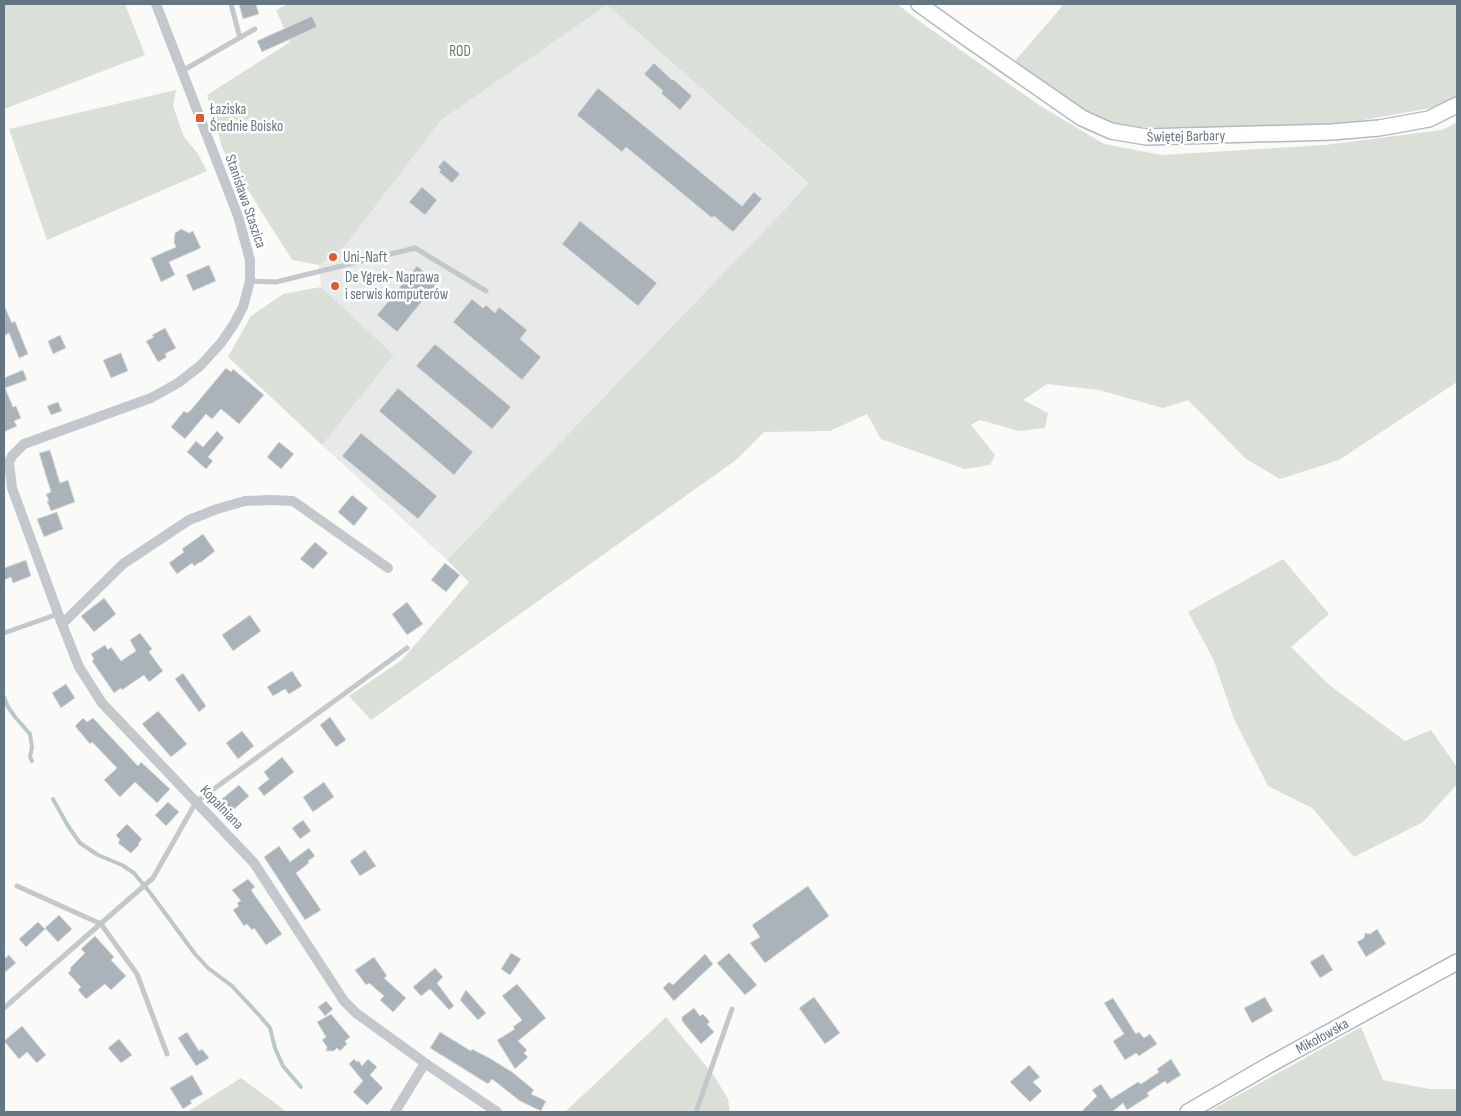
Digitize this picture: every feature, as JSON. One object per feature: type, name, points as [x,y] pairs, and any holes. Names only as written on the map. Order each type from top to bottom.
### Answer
[{"type":"street","name":"Stanisława Staszica","points":[[6,462],[24,444],[151,398],[178,383],[200,366],[221,343],[234,324],[242,307],[250,281],[250,260],[238,216],[156,4]]},
{"type":"street","name":"Świętej Barbary","points":[[919,4],[1082,118],[1112,131],[1146,137],[1332,132],[1379,128],[1429,119],[1457,105]]},
{"type":"street","name":"Kopalniana","points":[[6,462],[12,488],[79,667],[102,702],[254,863],[344,1001],[356,1013],[497,1112]]},
{"type":"street","points":[[62,624],[132,558],[189,520],[245,500],[293,502],[388,568]]},
{"type":"street","name":"Mikołowska","points":[[1188,1112],[1277,1060],[1457,962]]},
{"type":"street","points":[[395,1112],[425,1063]]},
{"type":"lane","points":[[231,4],[240,38]]},
{"type":"lane","points":[[182,72],[255,29]]},
{"type":"lane","points":[[250,281],[276,282],[415,248],[486,291]]},
{"type":"lane","points":[[4,633],[58,614]]},
{"type":"lane","points":[[4,1008],[153,878],[196,802],[407,648]]},
{"type":"lane","points":[[18,886],[101,924],[137,974],[167,1054]]},
{"type":"lane","points":[[696,1112],[732,1009]]},
{"type":"shaded area","points":[[607,5],[808,184],[447,560],[322,445],[394,355],[321,287],[319,265],[346,245],[440,121]]},
{"type":"green space","points":[[4,4],[125,4],[145,55],[4,109]]},
{"type":"green space","name":"ROD","points":[[288,4],[897,4],[1042,107],[1104,144],[1162,155],[1325,145],[1442,130],[1457,122],[1457,382],[1339,460],[1280,479],[1246,459],[1188,400],[1163,408],[1099,390],[1047,384],[1023,400],[1048,413],[1045,428],[1019,431],[980,420],[971,425],[995,455],[990,465],[965,469],[881,439],[867,414],[830,431],[764,432],[736,460],[371,720],[349,696],[402,660],[469,582],[447,560],[791,203],[808,183],[607,5],[440,121],[346,245],[319,265],[292,260],[223,150],[207,95],[290,42],[276,10]]},
{"type":"green space","points":[[1064,4],[1457,4],[1457,96],[1436,107],[1324,127],[1163,129],[1106,124],[1014,62]]},
{"type":"green space","points":[[176,90],[173,106],[184,137],[198,154],[207,171],[47,240],[9,129]]},
{"type":"green space","points":[[321,287],[394,355],[322,445],[228,357],[251,316],[283,294]]},
{"type":"green space","points":[[1283,559],[1329,614],[1291,647],[1328,684],[1405,741],[1431,730],[1457,767],[1457,784],[1423,822],[1354,857],[1312,808],[1268,786],[1234,719],[1214,661],[1188,612]]},
{"type":"green space","points":[[666,1017],[714,1076],[728,1099],[730,1112],[565,1112]]},
{"type":"green space","points":[[1361,1027],[1383,1080],[1429,1089],[1457,1089],[1457,1112],[1208,1112]]},
{"type":"green space","points":[[241,1078],[287,1112],[187,1112]]},
{"type":"building","points":[[239,4],[256,4],[259,14],[243,19]]},
{"type":"building","points":[[312,16],[317,27],[262,52],[257,41]]},
{"type":"building","points":[[654,63],[692,96],[680,110],[644,74]]},
{"type":"building","points":[[598,88],[742,206],[754,192],[762,199],[733,232],[714,216],[712,218],[626,147],[622,152],[577,115]]},
{"type":"building","points":[[444,160],[460,174],[452,183],[439,172],[441,170],[438,167]]},
{"type":"building","points":[[422,187],[437,200],[425,215],[409,202]]},
{"type":"building","points":[[580,221],[657,283],[638,306],[562,244]]},
{"type":"building","points":[[181,229],[189,233],[193,231],[201,248],[169,262],[175,275],[161,282],[151,258],[176,247],[174,242],[175,233]]},
{"type":"building","points":[[209,265],[216,281],[193,291],[186,275]]},
{"type":"building","points":[[417,266],[437,283],[397,332],[377,315]]},
{"type":"building","points":[[472,299],[483,308],[486,305],[495,313],[499,307],[527,330],[520,339],[541,357],[522,380],[453,322]]},
{"type":"building","points":[[4,305],[12,323],[15,321],[28,354],[19,358],[9,333],[4,336]]},
{"type":"building","points":[[165,328],[176,348],[165,354],[167,357],[158,362],[146,341],[154,337],[152,335]]},
{"type":"building","points":[[60,335],[66,348],[53,354],[48,341]]},
{"type":"building","points":[[435,344],[511,407],[492,429],[416,366]]},
{"type":"building","points":[[121,353],[128,371],[111,378],[103,360]]},
{"type":"building","points":[[226,368],[231,372],[233,369],[264,395],[239,424],[221,409],[212,419],[206,414],[185,439],[171,427],[184,411],[187,413],[191,410]]},
{"type":"building","points":[[23,370],[27,380],[5,388],[13,407],[16,406],[21,418],[14,421],[17,426],[4,432],[4,378]]},
{"type":"building","points":[[398,388],[473,452],[454,475],[379,411]]},
{"type":"building","points":[[58,402],[62,411],[51,415],[47,406]]},
{"type":"building","points":[[217,431],[224,438],[208,457],[213,461],[206,469],[187,452],[196,441],[203,447]]},
{"type":"building","points":[[361,433],[437,496],[418,519],[342,456]]},
{"type":"building","points":[[279,442],[294,454],[281,469],[267,457]]},
{"type":"building","points":[[50,450],[60,483],[68,480],[75,502],[51,511],[46,494],[51,492],[39,453]]},
{"type":"building","points":[[352,495],[368,508],[354,526],[338,512]]},
{"type":"building","points":[[57,512],[63,529],[44,537],[37,519]]},
{"type":"building","points":[[203,534],[215,551],[200,563],[194,566],[192,563],[177,574],[169,563],[184,552],[182,549]]},
{"type":"building","points":[[315,542],[328,553],[313,569],[300,559]]},
{"type":"building","points":[[26,560],[31,576],[13,583],[11,577],[4,580],[4,568]]},
{"type":"building","points":[[445,563],[460,575],[446,592],[431,580]]},
{"type":"building","points":[[104,598],[116,614],[94,632],[81,616]]},
{"type":"building","points":[[407,602],[423,624],[407,635],[392,614]]},
{"type":"building","points":[[250,615],[261,631],[233,651],[222,635]]},
{"type":"building","points":[[140,633],[152,649],[149,652],[163,671],[149,682],[144,675],[122,690],[121,688],[114,693],[92,661],[94,659],[91,654],[105,645],[108,650],[111,647],[121,661],[136,651],[130,640]]},
{"type":"building","points":[[292,671],[302,686],[289,694],[285,689],[273,696],[267,687]]},
{"type":"building","points":[[183,673],[206,706],[199,712],[175,679]]},
{"type":"building","points":[[66,684],[75,698],[61,708],[52,693]]},
{"type":"building","points":[[158,711],[187,744],[171,757],[142,724]]},
{"type":"building","points":[[330,717],[346,740],[336,747],[320,725]]},
{"type":"building","points":[[83,718],[87,722],[93,718],[138,766],[141,762],[170,789],[157,803],[135,782],[120,797],[104,780],[117,768],[92,742],[90,744],[75,726]]},
{"type":"building","points":[[242,731],[254,746],[238,759],[226,743]]},
{"type":"building","points":[[282,757],[294,772],[264,796],[258,788],[269,779],[264,772]]},
{"type":"building","points":[[324,782],[334,797],[313,812],[303,797]]},
{"type":"building","points":[[239,785],[249,796],[232,811],[222,799]]},
{"type":"building","points":[[168,802],[179,812],[166,826],[155,815]]},
{"type":"building","points":[[303,820],[311,831],[300,839],[292,828]]},
{"type":"building","points":[[127,824],[142,839],[131,853],[118,843],[120,840],[116,835]]},
{"type":"building","points":[[279,846],[290,862],[309,848],[315,856],[296,873],[321,910],[305,920],[264,857]]},
{"type":"building","points":[[365,850],[376,866],[360,876],[350,861]]},
{"type":"building","points":[[248,879],[255,887],[251,890],[282,934],[266,945],[254,928],[252,930],[247,924],[244,926],[233,910],[239,906],[237,903],[241,901],[232,890]]},
{"type":"building","points":[[808,886],[829,916],[765,963],[750,943],[760,937],[752,925]]},
{"type":"building","points":[[59,915],[72,929],[58,942],[45,928]]},
{"type":"building","points":[[38,922],[45,929],[26,947],[19,939]]},
{"type":"building","points":[[1377,929],[1386,944],[1366,957],[1357,942],[1364,938],[1365,933],[1370,934]]},
{"type":"building","points":[[95,936],[114,957],[111,960],[126,976],[111,990],[105,984],[86,999],[78,990],[81,987],[68,973],[71,970],[70,968],[85,953],[81,949]]},
{"type":"building","points":[[511,953],[521,959],[510,975],[501,969]]},
{"type":"building","points":[[729,953],[757,985],[745,995],[717,963]]},
{"type":"building","points":[[705,954],[713,964],[674,1001],[663,988],[669,982],[673,985]]},
{"type":"building","points":[[1323,954],[1333,970],[1320,978],[1310,962]]},
{"type":"building","points":[[9,955],[16,963],[4,973],[4,959]]},
{"type":"building","points":[[374,957],[387,976],[384,978],[406,998],[393,1012],[380,1000],[384,996],[369,983],[366,985],[355,970]]},
{"type":"building","points":[[435,968],[443,977],[437,983],[454,1006],[449,1010],[430,989],[421,996],[413,987]]},
{"type":"building","points":[[517,984],[546,1018],[518,1041],[527,1050],[524,1053],[528,1057],[515,1069],[497,1040],[515,1029],[513,1027],[522,1020],[502,996]]},
{"type":"building","points":[[466,990],[486,1013],[478,1020],[460,1000]]},
{"type":"building","points":[[814,997],[840,1033],[825,1044],[799,1008]]},
{"type":"building","points":[[1265,997],[1273,1011],[1252,1023],[1244,1008]]},
{"type":"building","points":[[1113,998],[1136,1034],[1139,1032],[1144,1038],[1150,1034],[1157,1044],[1139,1056],[1136,1053],[1125,1060],[1113,1041],[1124,1034],[1104,1003]]},
{"type":"building","points":[[326,1001],[333,1009],[325,1016],[318,1007]]},
{"type":"building","points":[[694,1008],[700,1016],[703,1014],[710,1022],[707,1024],[714,1032],[701,1044],[682,1021],[682,1017]]},
{"type":"building","points":[[331,1014],[350,1037],[345,1041],[347,1044],[340,1051],[337,1048],[334,1051],[326,1051],[327,1047],[322,1040],[326,1037],[317,1022]]},
{"type":"building","points":[[22,1026],[46,1055],[37,1063],[27,1052],[19,1059],[4,1041]]},
{"type":"building","points":[[187,1032],[199,1051],[202,1049],[209,1058],[196,1066],[178,1038]]},
{"type":"building","points":[[440,1032],[471,1051],[472,1049],[512,1072],[534,1090],[531,1094],[546,1101],[541,1111],[520,1101],[492,1079],[488,1084],[430,1048]]},
{"type":"building","points":[[119,1039],[132,1055],[121,1063],[108,1048]]},
{"type":"building","points":[[354,1059],[357,1062],[359,1061],[362,1066],[368,1059],[377,1067],[370,1075],[383,1088],[367,1105],[353,1092],[363,1081],[349,1064]]},
{"type":"building","points":[[1171,1059],[1181,1075],[1167,1084],[1165,1081],[1147,1093],[1149,1096],[1127,1110],[1123,1103],[1112,1112],[1081,1112],[1097,1096],[1092,1090],[1101,1084],[1111,1099],[1138,1082],[1141,1084],[1159,1072],[1157,1069]]},
{"type":"building","points":[[1029,1065],[1040,1077],[1033,1082],[1042,1091],[1030,1102],[1010,1082]]},
{"type":"building","points":[[192,1075],[203,1094],[190,1101],[192,1103],[183,1109],[170,1088]]},
{"type":"waterway","points":[[4,697],[15,717],[30,734],[32,747],[30,757],[32,761]]},
{"type":"waterway","points":[[53,799],[80,843],[98,855],[122,865],[134,873],[195,954],[208,968],[232,986],[260,1016],[270,1028],[275,1048],[283,1066],[301,1087]]},
{"type":"place","name":"Łaziska Średnie Boisko","points":[[200,118]]},
{"type":"place","name":"Uni-Naft","points":[[333,257]]},
{"type":"place","name":"De Ygrek- Naprawa i serwis komputerów","points":[[335,286]]}]
